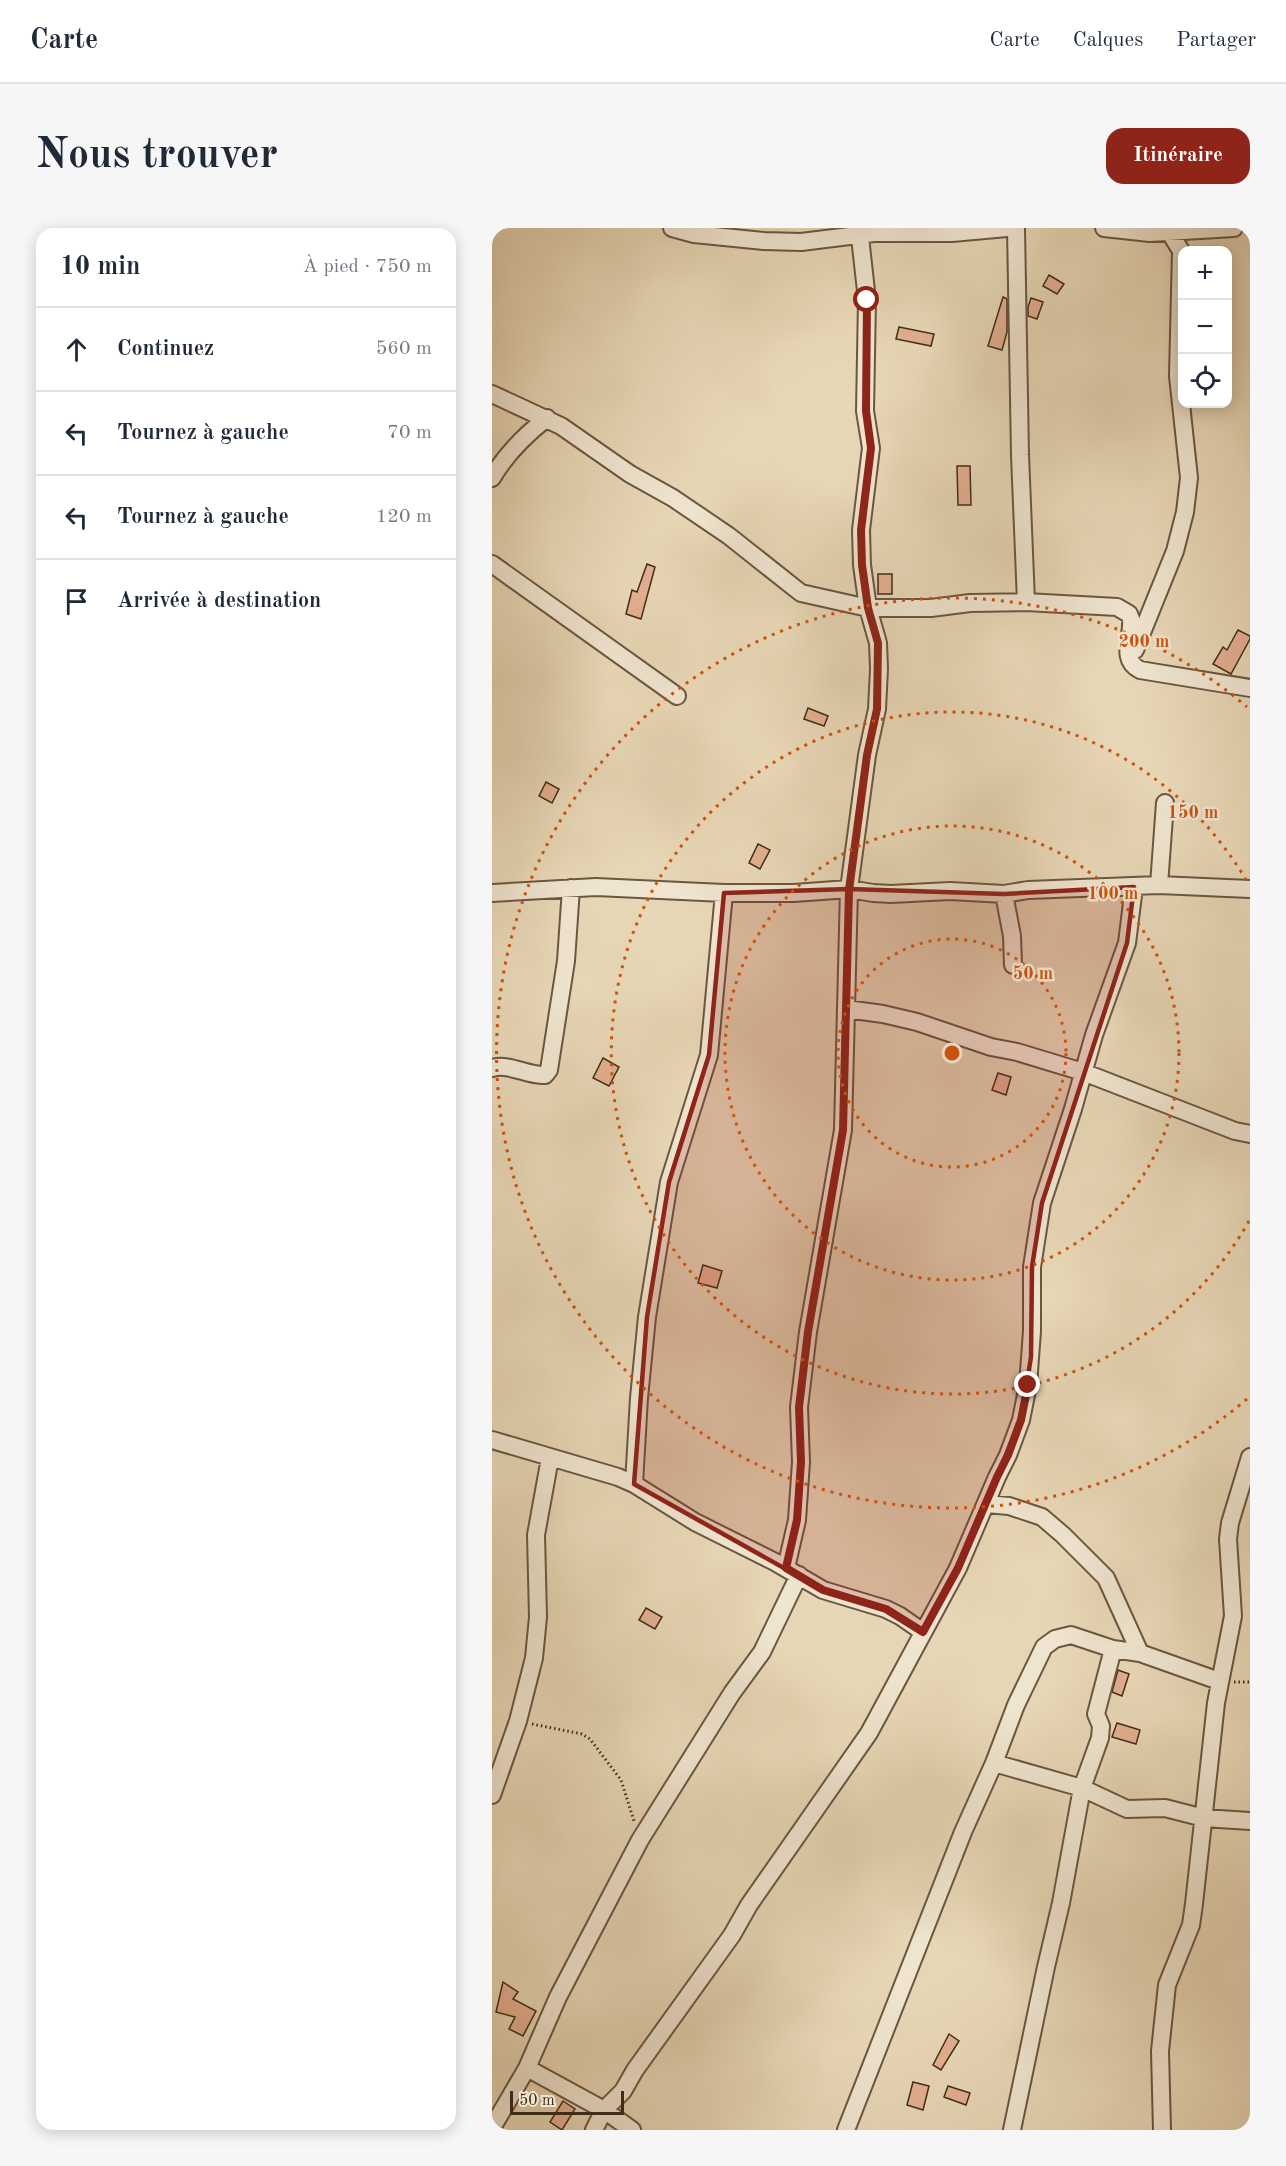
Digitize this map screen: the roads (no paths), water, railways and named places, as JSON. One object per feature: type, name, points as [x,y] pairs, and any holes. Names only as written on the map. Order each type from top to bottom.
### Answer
[{"type":"street","points":[[672,228],[694,234],[801,242],[859,232],[952,233],[1007,228]]},
{"type":"street","points":[[1016,228],[1020,455],[1026,602]]},
{"type":"street","points":[[1104,228],[1150,233],[1234,228]]},
{"type":"street","points":[[1130,662],[1175,551],[1185,512],[1189,478],[1178,376],[1181,250],[1171,230]]},
{"type":"street","points":[[492,2128],[527,2068],[558,1997],[640,1840],[732,1693],[762,1652],[792,1571],[801,1462],[799,1407],[808,1332],[843,1130],[849,890],[867,755],[877,709],[878,643],[868,608],[862,565],[861,530],[871,448],[866,411],[867,300],[859,232]]},
{"type":"street","points":[[492,394],[547,418],[599,450],[630,474],[673,498],[729,536],[796,590],[808,595],[868,608],[931,608],[970,603],[1026,602],[1120,608],[1129,614],[1131,619],[1128,656],[1130,662],[1140,670],[1250,688]]},
{"type":"street","points":[[492,478],[524,436],[547,418]]},
{"type":"street","points":[[492,564],[677,696]]},
{"type":"street","points":[[1159,885],[1165,802]]},
{"type":"street","points":[[492,893],[571,888],[630,888],[724,893],[849,890],[873,893],[960,891],[1004,894],[1028,890],[1159,885],[1250,889]]},
{"type":"street","points":[[594,2130],[604,2110],[623,2091],[635,2070],[732,1935],[749,1905],[869,1733],[958,1568],[1008,1455],[1021,1420],[1031,1357],[1032,1267],[1042,1203],[1107,995],[1126,943],[1134,887]]},
{"type":"street","points":[[492,1068],[501,1065],[538,1075],[545,1075],[549,1071],[566,961],[571,888]]},
{"type":"street","points":[[634,1484],[640,1388],[650,1295],[669,1182],[709,1055],[724,893]]},
{"type":"street","points":[[1004,894],[1012,936],[1013,965]]},
{"type":"street","points":[[846,1010],[883,1014],[917,1022],[991,1047],[1017,1052],[1083,1072],[1235,1131],[1250,1134]]},
{"type":"street","points":[[492,1440],[618,1477],[634,1484],[695,1522],[792,1571],[823,1590],[886,1609],[923,1632]]},
{"type":"street","points":[[1162,2130],[1160,2051],[1167,1985],[1191,1925],[1219,1681],[1233,1616],[1228,1539],[1230,1523],[1250,1456]]},
{"type":"street","points":[[492,1795],[518,1720],[534,1659],[538,1617],[536,1535],[550,1458]]},
{"type":"street","points":[[986,1504],[1009,1506],[1041,1517],[1063,1535],[1106,1578],[1140,1653]]},
{"type":"street","points":[[846,2130],[963,1832],[994,1763],[1016,1705],[1044,1647],[1054,1638],[1071,1635],[1113,1649],[1140,1653],[1219,1681]]},
{"type":"street","points":[[1012,2130],[1061,1903],[1082,1788],[1100,1738],[1101,1726],[1096,1714],[1113,1649]]},
{"type":"street","points":[[994,1763],[1082,1788],[1127,1809],[1165,1808],[1204,1818],[1250,1821]]},
{"type":"street","points":[[527,2068],[604,2110],[632,2130]]}]
